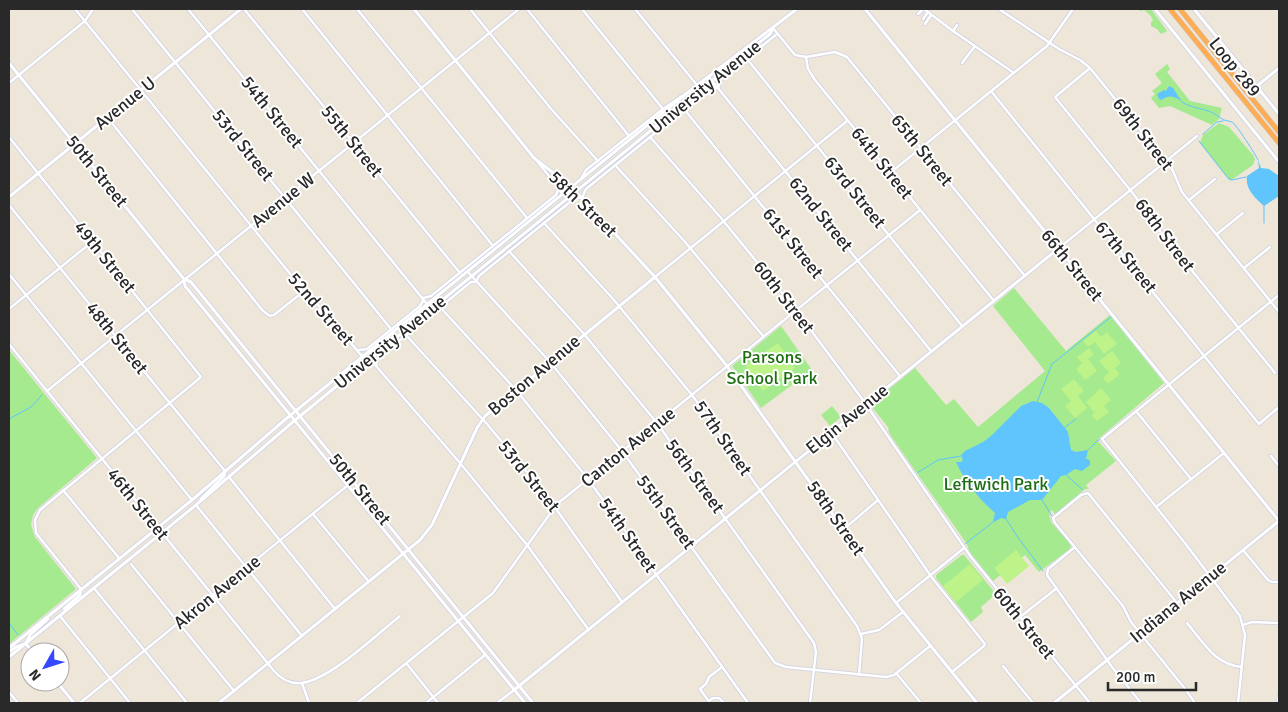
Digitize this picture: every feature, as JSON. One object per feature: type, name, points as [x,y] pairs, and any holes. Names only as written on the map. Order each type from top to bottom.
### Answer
[{"type":"highway","name":"Loop 289","points":[[1180,9],[1279,132]]},
{"type":"highway","name":"Loop 289","points":[[1170,10],[1279,144]]},
{"type":"main road","name":"Avenue U","points":[[9,197],[241,9]]},
{"type":"main road","name":"58th Street","points":[[414,9],[534,158],[576,191],[655,277],[727,366],[903,612],[977,703]]},
{"type":"main road","name":"University Avenue","points":[[9,648],[192,500],[296,411],[687,93],[767,30],[773,28],[797,9]]},
{"type":"main road","name":"66th Street","points":[[865,9],[1279,520]]},
{"type":"main road","points":[[1155,9],[1279,162]]},
{"type":"main road","points":[[1194,9],[1279,114]]},
{"type":"main road","name":"University Avenue","points":[[28,642],[196,505],[368,360],[770,34],[773,28]]},
{"type":"main road","name":"50th Street","points":[[9,63],[184,279],[190,282],[296,411],[533,703]]},
{"type":"main road","points":[[1257,86],[1279,68]]},
{"type":"main road","name":"Elgin Avenue","points":[[514,690],[1059,248]]},
{"type":"main road","name":"Boston Avenue","points":[[219,703],[420,540],[432,525],[482,419],[655,277]]},
{"type":"main road","name":"50th Street","points":[[184,279],[185,286],[524,703]]},
{"type":"main road","points":[[250,449],[255,454]]},
{"type":"main road","points":[[196,505],[206,492],[224,476],[225,471]]},
{"type":"main road","name":"Indiana Avenue","points":[[1054,703],[1279,520]]},
{"type":"main road","points":[[60,616],[80,595],[81,589]]},
{"type":"main road","points":[[27,642],[30,636],[55,610]]},
{"type":"main road","points":[[9,652],[20,645]]},
{"type":"main road","name":"University Avenue","points":[[9,657],[20,649]]},
{"type":"main road","points":[[65,692],[74,703]]},
{"type":"street","name":"52nd Street","points":[[75,9],[304,292],[326,313],[357,350],[376,366],[460,463],[527,545],[589,629]]},
{"type":"street","points":[[9,83],[85,21],[93,9]]},
{"type":"street","name":"53rd Street","points":[[132,9],[391,328]]},
{"type":"street","name":"54th Street","points":[[188,9],[432,308]]},
{"type":"street","name":"55th Street","points":[[244,9],[460,274]]},
{"type":"street","points":[[302,9],[494,246]]},
{"type":"street","points":[[358,9],[527,218]]},
{"type":"street","points":[[470,9],[552,110],[598,161]]},
{"type":"street","name":"Avenue W","points":[[47,391],[519,9]]},
{"type":"street","points":[[527,9],[630,136]]},
{"type":"street","points":[[582,9],[662,109]]},
{"type":"street","points":[[635,9],[701,90]]},
{"type":"street","points":[[918,14],[923,9],[928,12],[952,31],[1014,73]]},
{"type":"street","name":"69th Street","points":[[999,9],[1059,50],[1080,60],[1090,68],[1166,161],[1174,172],[1180,188],[1279,312]]},
{"type":"street","points":[[890,173],[1050,43],[1073,9]]},
{"type":"street","points":[[923,19],[928,12]]},
{"type":"street","points":[[924,24],[931,15]]},
{"type":"street","points":[[952,31],[957,25]]},
{"type":"street","points":[[773,28],[795,55],[806,58]]},
{"type":"street","points":[[376,366],[377,359],[471,282],[476,282],[479,276],[575,198],[582,198],[586,189],[684,109],[712,87],[718,88],[721,79],[777,34]]},
{"type":"street","points":[[962,63],[975,46]]},
{"type":"street","name":"65th Street","points":[[806,58],[835,52],[847,57],[1025,276]]},
{"type":"street","name":"64th Street","points":[[806,58],[809,73],[994,301]]},
{"type":"street","name":"63rd Street","points":[[746,59],[962,326]]},
{"type":"street","name":"68th Street","points":[[1090,68],[1055,97],[1130,190],[1151,220],[1275,373]]},
{"type":"street","name":"62nd Street","points":[[709,77],[931,351]]},
{"type":"street","name":"67th Street","points":[[991,91],[1259,424],[1279,408]]},
{"type":"street","points":[[580,181],[584,173],[598,161],[662,109],[687,93]]},
{"type":"street","name":"61st Street","points":[[684,109],[900,376]]},
{"type":"street","points":[[107,117],[263,311],[270,316],[274,315],[304,292]]},
{"type":"street","name":"Boston Avenue","points":[[655,277],[848,120]]},
{"type":"street","name":"Elgin Avenue","points":[[1059,248],[1197,136]]},
{"type":"street","name":"49th Street","points":[[9,137],[201,376],[170,404]]},
{"type":"street","name":"60th Street","points":[[650,137],[724,221],[796,310],[866,404],[964,548],[1090,703]]},
{"type":"street","name":"58th Street","points":[[534,158],[561,191],[561,196]]},
{"type":"street","points":[[615,165],[690,248],[763,337]]},
{"type":"street","points":[[1189,200],[1215,179]]},
{"type":"street","points":[[357,350],[364,350],[420,306],[423,298],[431,296],[460,274],[556,195],[557,187]]},
{"type":"street","name":"48th Street","points":[[9,205],[225,471]]},
{"type":"street","name":"Canton Avenue","points":[[358,703],[493,593],[554,507],[920,210]]},
{"type":"street","points":[[1217,234],[1243,213]]},
{"type":"street","name":"57th Street","points":[[544,223],[619,306],[692,395],[861,634]]},
{"type":"street","points":[[9,309],[93,241]]},
{"type":"street","points":[[1244,268],[1270,247]]},
{"type":"street","name":"56th Street","points":[[509,252],[584,334],[657,423],[814,644],[816,652],[810,703]]},
{"type":"street","name":"55th Street","points":[[468,272],[550,362],[622,451],[775,663],[814,670]]},
{"type":"street","points":[[9,274],[192,500]]},
{"type":"street","points":[[1238,703],[1245,635],[1240,616],[1102,439],[1279,295]]},
{"type":"street","name":"54th Street","points":[[440,307],[516,390],[588,479],[748,703]]},
{"type":"street","name":"53rd Street","points":[[406,335],[482,419],[554,507],[622,602]]},
{"type":"street","name":"46th Street","points":[[9,344],[268,664],[281,678],[290,682],[302,683]]},
{"type":"street","points":[[81,589],[39,537],[34,524],[36,516],[40,510],[63,490],[170,404]]},
{"type":"street","points":[[1136,411],[1191,479]]},
{"type":"street","points":[[832,432],[930,575],[985,644],[952,672]]},
{"type":"street","points":[[1156,507],[1224,453]]},
{"type":"street","points":[[1272,456],[1279,466]]},
{"type":"street","points":[[229,477],[335,609]]},
{"type":"street","name":"Akron Avenue","points":[[80,703],[353,481]]},
{"type":"street","points":[[63,490],[120,558]]},
{"type":"street","points":[[1177,603],[1087,493],[1081,495],[1053,519],[1123,606],[1131,622],[1195,703]]},
{"type":"street","points":[[844,529],[878,500]]},
{"type":"street","points":[[196,505],[302,636]]},
{"type":"street","points":[[313,514],[369,582]]},
{"type":"street","points":[[1075,547],[1048,569],[1046,573],[1107,660],[1141,703]]},
{"type":"street","points":[[896,602],[964,548]]},
{"type":"street","points":[[1243,550],[1271,584],[1279,582]]},
{"type":"street","points":[[131,564],[234,691]]},
{"type":"street","points":[[94,588],[187,703]]},
{"type":"street","points":[[1020,618],[1057,588]]},
{"type":"street","points":[[859,675],[861,634],[879,630],[903,612]]},
{"type":"street","points":[[60,616],[130,703]]},
{"type":"street","points":[[309,703],[302,683],[337,667],[400,616]]},
{"type":"street","points":[[1243,625],[1252,622],[1279,623]]},
{"type":"street","points":[[1187,623],[1216,658],[1226,664],[1242,666]]},
{"type":"street","points":[[814,670],[886,677],[896,673],[930,646]]},
{"type":"street","points":[[426,703],[486,655]]},
{"type":"street","points":[[406,664],[438,703]]},
{"type":"street","points":[[1002,666],[1033,703]]},
{"type":"street","points":[[722,667],[709,677],[706,684],[700,690],[709,702],[713,698],[719,698],[724,703]]},
{"type":"street","points":[[896,673],[921,703]]},
{"type":"street","name":"Elgin Avenue","points":[[498,703],[514,690]]},
{"type":"street","points":[[9,692],[18,703]]},
{"type":"street","points":[[1278,703],[1279,695]]},
{"type":"green space","points":[[1136,9],[1151,9],[1167,31],[1161,34],[1151,26],[1153,20],[1150,15],[1144,10]]},
{"type":"green space","points":[[1167,64],[1170,69],[1167,72],[1190,101],[1222,108],[1219,119],[1212,125],[1170,106],[1159,108],[1151,98],[1155,94],[1152,91],[1162,83],[1155,74]]},
{"type":"green space","points":[[1219,123],[1229,127],[1255,159],[1253,165],[1230,181],[1200,143],[1203,135]]},
{"type":"green space","name":"Leftwich Park","points":[[1014,288],[1066,351],[1110,315],[1164,383],[1097,440],[1116,461],[1086,485],[1089,489],[1085,489],[1055,514],[1052,510],[1049,513],[1051,522],[1071,545],[1070,549],[1039,572],[1025,555],[993,581],[969,551],[967,544],[889,433],[888,427],[871,406],[872,403],[915,368],[946,405],[954,399],[978,427],[1045,371],[993,306]]},
{"type":"green space","name":"Parsons School Park","points":[[781,326],[812,370],[761,408],[732,366]]},
{"type":"green space","points":[[1096,331],[1101,337],[1107,332],[1117,344],[1104,354],[1095,342],[1088,347],[1083,341]]},
{"type":"green space","points":[[778,343],[795,368],[763,391],[745,366]]},
{"type":"green space","points":[[1089,348],[1094,354],[1088,359],[1097,371],[1085,380],[1076,369],[1082,363],[1077,357]]},
{"type":"green space","points":[[9,350],[97,458],[38,508],[33,515],[31,525],[35,537],[76,589],[9,644]]},
{"type":"green space","points":[[1112,351],[1121,363],[1115,368],[1120,374],[1108,384],[1103,378],[1109,372],[1099,361]]},
{"type":"green space","points":[[1074,379],[1084,391],[1078,396],[1087,408],[1075,418],[1065,406],[1071,401],[1061,389]]},
{"type":"green space","points":[[1101,388],[1111,400],[1104,406],[1109,412],[1097,421],[1092,415],[1098,410],[1094,412],[1086,402]]},
{"type":"green space","points":[[832,406],[841,417],[830,426],[821,415]]},
{"type":"green space","points":[[1016,550],[1029,566],[1007,584],[994,568]]},
{"type":"green space","points":[[964,555],[996,594],[981,607],[983,612],[971,622],[936,578],[936,575]]},
{"type":"green space","points":[[970,564],[983,580],[956,602],[943,586]]},
{"type":"water","points":[[1169,86],[1173,88],[1182,102],[1172,96],[1159,99],[1157,94],[1164,90],[1166,91]]},
{"type":"water","points":[[1258,160],[1261,168],[1269,169],[1279,176],[1279,196],[1264,206],[1251,193],[1247,181],[1247,176],[1259,168]]},
{"type":"water","points":[[1033,401],[1042,403],[1049,408],[1068,432],[1071,450],[1076,452],[1088,450],[1086,459],[1090,460],[1090,465],[1082,471],[1075,469],[1061,476],[1042,500],[1030,500],[1008,512],[1006,519],[1001,518],[994,522],[995,513],[973,490],[956,462],[961,462],[963,460],[961,455],[965,451],[991,436],[1021,406]]},
{"type":"waterway","points":[[1182,102],[1232,122],[1258,160]]},
{"type":"waterway","points":[[1203,134],[1217,122],[1223,121]]},
{"type":"waterway","points":[[1199,141],[1228,178],[1232,180],[1246,177]]},
{"type":"waterway","points":[[1264,206],[1264,223]]},
{"type":"waterway","points":[[1037,402],[1052,364],[1111,317]]},
{"type":"waterway","points":[[9,419],[31,407],[42,395]]},
{"type":"waterway","points":[[1064,428],[1076,419]]},
{"type":"waterway","points":[[1088,450],[1098,440],[1105,439]]},
{"type":"waterway","points":[[917,473],[938,460],[961,456]]},
{"type":"waterway","points":[[1066,475],[1083,490]]},
{"type":"waterway","points":[[1042,500],[1052,516]]},
{"type":"waterway","points":[[1006,519],[1043,571]]},
{"type":"waterway","points":[[965,544],[993,522]]},
{"type":"waterway","points":[[9,623],[18,635]]}]
